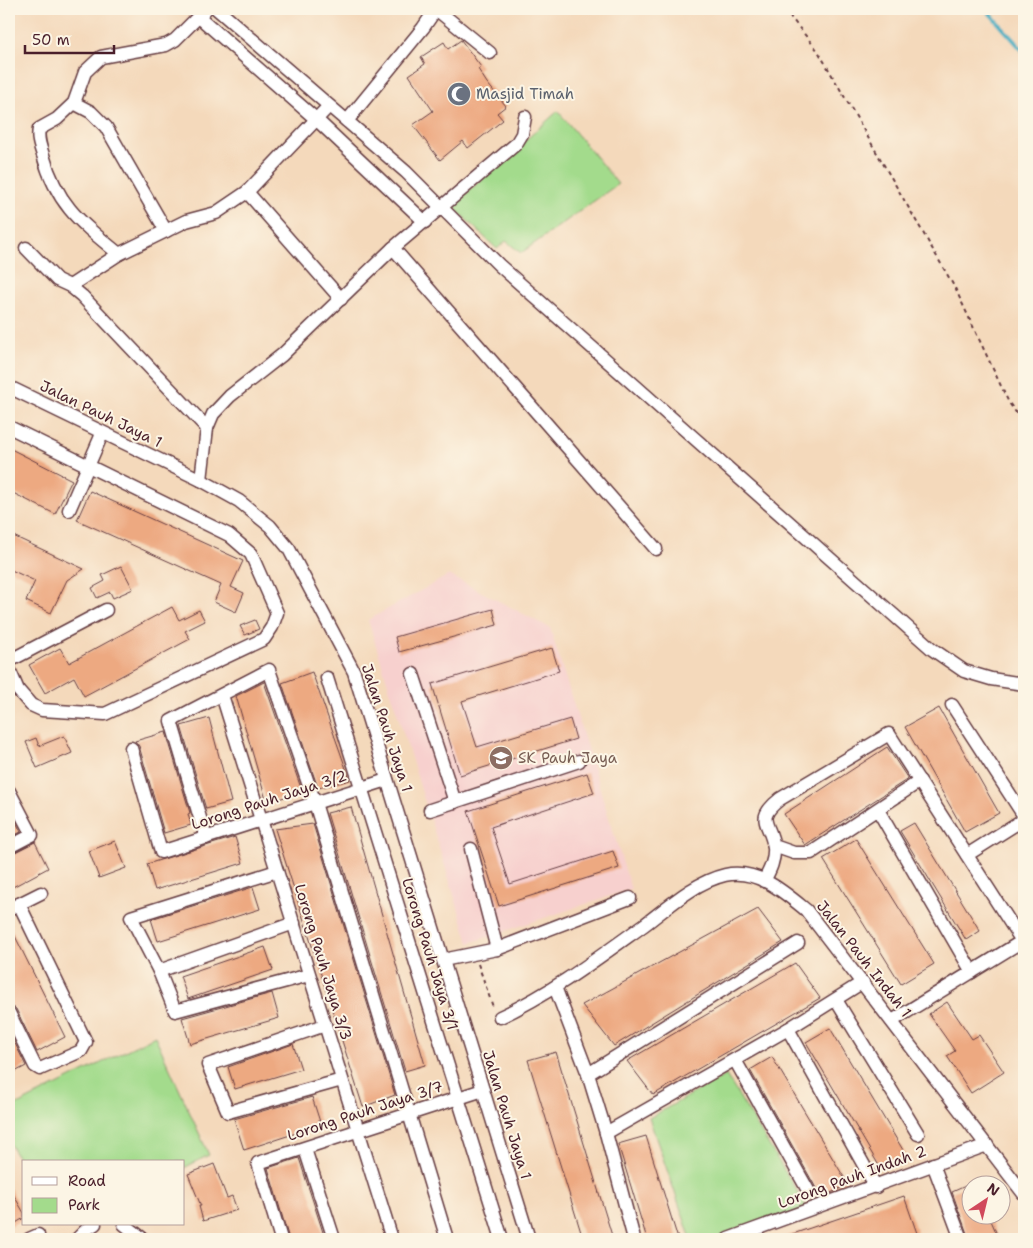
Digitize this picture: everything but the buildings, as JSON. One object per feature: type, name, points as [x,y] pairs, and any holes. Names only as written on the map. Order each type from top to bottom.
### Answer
[{"type":"street","points":[[217,9],[347,121],[443,207],[499,265],[932,649],[964,671],[991,679],[1024,684]]},
{"type":"street","points":[[347,121],[423,28],[436,9],[490,53]]},
{"type":"street","points":[[118,254],[61,201],[49,176],[37,136],[39,129],[58,119],[74,103],[85,72],[101,57],[166,45],[175,40],[202,12],[425,222]]},
{"type":"street","points":[[74,103],[91,112],[106,127],[166,231]]},
{"type":"street","points":[[70,286],[118,254],[186,221],[216,213],[247,192],[329,106]]},
{"type":"street","points":[[201,480],[207,428],[214,414],[230,396],[282,355],[393,248],[516,144],[522,134],[525,117]]},
{"type":"street","points":[[247,192],[341,299]]},
{"type":"street","points":[[26,248],[56,280],[70,286],[207,428]]},
{"type":"street","points":[[393,248],[656,549]]},
{"type":"street","name":"Jalan Pauh Jaya 1","points":[[9,387],[102,434],[201,480],[239,501],[270,526],[289,549],[354,672],[529,1239]]},
{"type":"street","points":[[9,427],[229,534],[251,554],[277,613],[272,627],[264,639],[105,714],[42,710],[31,705],[18,690],[9,668]]},
{"type":"street","points":[[69,510],[102,434]]},
{"type":"street","points":[[9,661],[106,610]]},
{"type":"street","points":[[206,838],[171,722],[269,670],[314,803],[410,1114],[446,1239]]},
{"type":"street","points":[[414,674],[455,802]]},
{"type":"street","name":"Lorong Pauh Jaya 3/1","points":[[327,678],[502,1239]]},
{"type":"street","name":"Lorong Pauh Jaya 3/3","points":[[222,695],[392,1239]]},
{"type":"street","points":[[952,705],[1024,817],[967,855]]},
{"type":"street","points":[[764,881],[772,866],[774,846],[765,824],[765,815],[769,808],[780,799],[889,734],[1023,940],[892,1021]]},
{"type":"street","name":"Lorong Pauh Jaya 3/2","points":[[131,748],[161,852],[387,780]]},
{"type":"street","points":[[430,810],[579,761]]},
{"type":"street","points":[[774,846],[794,853],[811,853],[920,781]]},
{"type":"street","points":[[9,791],[32,835],[9,847]]},
{"type":"street","points":[[878,810],[972,972]]},
{"type":"street","points":[[470,849],[497,949]]},
{"type":"street","points":[[277,871],[130,917],[159,971],[175,1011],[309,974]]},
{"type":"street","name":"Jalan Pauh Indah 1","points":[[500,1017],[555,986],[696,887],[726,875],[756,877],[779,888],[806,910],[1024,1194]]},
{"type":"street","points":[[9,1013],[35,1066],[40,1069],[84,1047],[86,1042],[14,907],[41,893]]},
{"type":"street","points":[[443,960],[497,949],[630,898]]},
{"type":"street","points":[[159,971],[294,923]]},
{"type":"street","points":[[588,1074],[798,944]]},
{"type":"street","points":[[606,1133],[788,1029],[863,982]]},
{"type":"street","points":[[555,986],[588,1074],[634,1239]]},
{"type":"street","points":[[836,1000],[918,1134]]},
{"type":"street","points":[[325,1026],[208,1064],[228,1112],[342,1080]]},
{"type":"street","points":[[788,1029],[876,1187]]},
{"type":"street","points":[[735,1060],[809,1192]]},
{"type":"street","name":"Lorong Pauh Jaya 3/7","points":[[281,1239],[258,1163],[483,1090]]},
{"type":"street","name":"Lorong Pauh Indah 2","points":[[728,1239],[876,1187],[987,1145]]},
{"type":"street","points":[[305,1149],[334,1239]]},
{"type":"street","points":[[933,1164],[961,1239]]},
{"type":"street","points":[[77,1239],[92,1226]]},
{"type":"street","points":[[127,1226],[143,1239]]},
{"type":"path","points":[[784,9],[818,51],[955,288],[1009,402],[1024,423]]},
{"type":"path","points":[[474,954],[493,1008],[500,1017]]},
{"type":"shaded area","name":"SK Pauh Jaya","points":[[449,575],[550,628],[631,889],[469,943],[368,620]]},
{"type":"green space","points":[[558,111],[618,184],[521,253],[506,241],[497,249],[454,208],[462,197]]},
{"type":"green space","points":[[155,1036],[209,1155],[185,1167],[185,1160],[22,1160],[22,1166],[9,1142],[9,1109]]},
{"type":"green space","points":[[726,1075],[810,1212],[735,1239],[691,1239],[649,1118]]},
{"type":"waterway","points":[[986,9],[1024,52]]},
{"type":"place","name":"Masjid Timah","points":[[459,94]]},
{"type":"place","name":"SK Pauh Jaya","points":[[501,758]]}]
